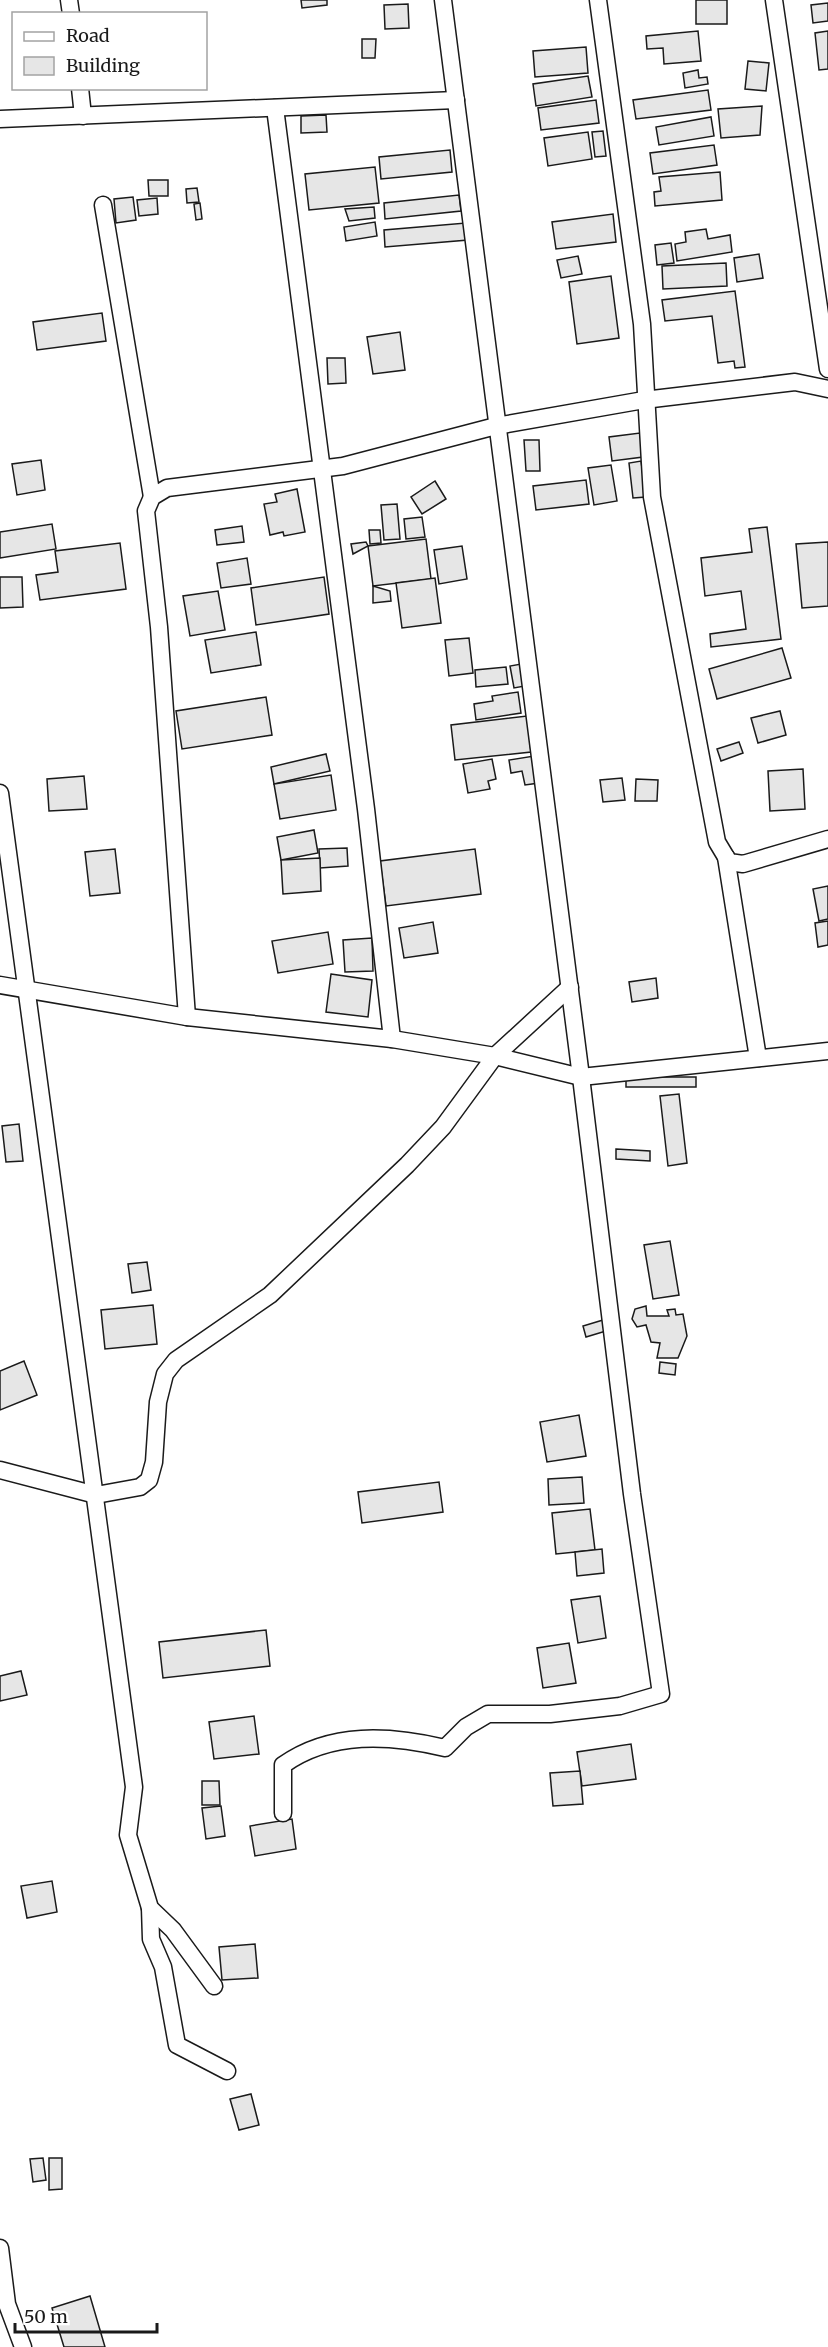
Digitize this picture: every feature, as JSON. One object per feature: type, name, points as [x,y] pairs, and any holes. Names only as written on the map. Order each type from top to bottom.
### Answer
[{"type":"street","points":[[283,1813],[283,1765],[301,1752],[342,1739],[406,1739],[445,1748],[466,1727],[488,1714],[550,1714],[620,1706],[661,1694],[632,1494],[570,987],[443,0]]},
{"type":"street","points":[[598,0],[642,324],[644,400],[652,497],[717,842],[729,862],[743,864],[828,839]]},
{"type":"street","points":[[774,0],[828,369]]},
{"type":"street","points":[[80,90],[83,116]]},
{"type":"street","points":[[0,119],[456,100]]},
{"type":"street","points":[[275,108],[392,1039]]},
{"type":"street","points":[[103,205],[152,497],[146,511],[159,627],[187,1017]]},
{"type":"street","points":[[152,497],[167,488],[322,469],[496,426],[644,400],[795,382],[828,389]]},
{"type":"street","points":[[0,793],[134,1787],[128,1835],[150,1908],[151,1939],[163,1967],[177,2045],[228,2071]]},
{"type":"street","points":[[726,857],[758,1058]]},
{"type":"street","points":[[0,986],[187,1017],[392,1039],[495,1056],[581,1077],[828,1051]]},
{"type":"street","points":[[0,1470],[96,1495],[140,1487],[149,1480],[154,1462],[158,1402],[165,1374],[176,1360],[270,1295],[407,1165],[443,1127],[495,1056],[570,987]]},
{"type":"street","points":[[150,1908],[173,1930],[214,1986]]},
{"type":"street","points":[[0,2248],[7,2304],[23,2347]]},
{"type":"building","points":[[301,0],[327,0],[327,5],[302,8]]},
{"type":"building","points":[[696,0],[727,0],[727,24],[696,24]]},
{"type":"building","points":[[828,3],[828,21],[813,23],[811,5]]},
{"type":"building","points":[[408,4],[409,28],[385,29],[384,5]]},
{"type":"building","points":[[698,31],[701,61],[664,64],[663,48],[647,49],[646,36]]},
{"type":"building","points":[[828,31],[828,69],[819,70],[815,33]]},
{"type":"building","points":[[362,39],[376,39],[375,58],[362,58]]},
{"type":"building","points":[[586,47],[588,73],[535,77],[533,51]]},
{"type":"building","points":[[748,61],[769,63],[766,91],[745,89]]},
{"type":"building","points":[[698,70],[699,78],[707,77],[708,84],[685,88],[683,73]]},
{"type":"building","points":[[588,76],[592,97],[536,106],[533,84]]},
{"type":"building","points":[[708,90],[711,110],[636,119],[633,100]]},
{"type":"building","points":[[596,100],[599,123],[541,130],[538,108]]},
{"type":"building","points":[[762,106],[760,135],[721,138],[718,109]]},
{"type":"building","points":[[326,115],[327,132],[301,133],[301,116]]},
{"type":"building","points":[[711,117],[714,136],[659,145],[656,127]]},
{"type":"building","points":[[603,131],[606,156],[595,157],[592,132]]},
{"type":"building","points":[[588,132],[592,159],[548,166],[544,138]]},
{"type":"building","points":[[714,145],[717,165],[653,174],[650,153]]},
{"type":"building","points":[[450,150],[452,172],[381,179],[379,157]]},
{"type":"building","points":[[375,167],[379,203],[309,210],[305,174]]},
{"type":"building","points":[[720,172],[722,200],[655,206],[654,192],[661,191],[659,177]]},
{"type":"building","points":[[148,180],[168,180],[168,196],[149,196]]},
{"type":"building","points":[[197,188],[199,202],[187,203],[186,189]]},
{"type":"building","points":[[459,195],[461,211],[385,219],[384,203]]},
{"type":"building","points":[[133,197],[136,220],[116,223],[114,199]]},
{"type":"building","points":[[157,198],[158,214],[139,216],[137,200]]},
{"type":"building","points":[[200,203],[202,219],[196,220],[194,204]]},
{"type":"building","points":[[374,207],[375,218],[349,221],[345,209]]},
{"type":"building","points":[[613,214],[616,242],[556,249],[552,222]]},
{"type":"building","points":[[375,222],[377,236],[346,241],[344,227]]},
{"type":"building","points":[[466,223],[468,240],[385,247],[384,230]]},
{"type":"building","points":[[706,229],[708,239],[730,235],[732,252],[677,261],[675,244],[686,242],[685,232]]},
{"type":"building","points":[[671,243],[674,263],[657,265],[655,245]]},
{"type":"building","points":[[759,254],[763,278],[737,282],[734,258]]},
{"type":"building","points":[[578,256],[582,274],[561,278],[557,260]]},
{"type":"building","points":[[726,263],[727,286],[663,289],[662,266]]},
{"type":"building","points":[[611,276],[619,338],[577,344],[569,282]]},
{"type":"building","points":[[735,291],[745,367],[735,368],[734,361],[718,363],[712,316],[665,321],[662,300]]},
{"type":"building","points":[[102,313],[106,341],[37,350],[33,322]]},
{"type":"building","points":[[400,332],[405,370],[373,374],[367,337]]},
{"type":"building","points":[[327,358],[345,358],[346,383],[328,384]]},
{"type":"building","points":[[640,433],[643,457],[612,461],[609,437]]},
{"type":"building","points":[[524,440],[539,440],[540,471],[526,471]]},
{"type":"building","points":[[41,460],[45,490],[17,495],[12,464]]},
{"type":"building","points":[[641,461],[646,497],[633,498],[629,463]]},
{"type":"building","points":[[611,465],[617,501],[594,505],[588,468]]},
{"type":"building","points":[[586,480],[589,504],[536,510],[533,486]]},
{"type":"building","points":[[435,481],[446,499],[422,514],[411,497]]},
{"type":"building","points":[[297,489],[305,532],[284,536],[283,532],[270,535],[264,504],[277,502],[275,494]]},
{"type":"building","points":[[397,504],[400,539],[384,540],[381,505]]},
{"type":"building","points":[[422,517],[425,537],[406,539],[404,519]]},
{"type":"building","points":[[52,524],[56,549],[0,558],[0,532]]},
{"type":"building","points":[[242,526],[244,542],[217,545],[215,530]]},
{"type":"building","points":[[767,527],[781,639],[711,647],[710,634],[746,629],[741,591],[705,596],[701,558],[752,552],[749,529]]},
{"type":"building","points":[[369,530],[380,530],[381,543],[370,544]]},
{"type":"building","points":[[426,539],[431,579],[373,586],[368,546]]},
{"type":"building","points":[[366,542],[368,546],[353,554],[351,544]]},
{"type":"building","points":[[828,542],[828,606],[802,608],[796,544]]},
{"type":"building","points":[[120,543],[126,589],[40,600],[36,575],[58,572],[55,551]]},
{"type":"building","points":[[462,546],[467,579],[439,584],[434,550]]},
{"type":"building","points":[[247,558],[251,584],[221,588],[217,563]]},
{"type":"building","points":[[0,577],[22,577],[23,607],[0,608]]},
{"type":"building","points":[[324,577],[329,614],[256,625],[251,588]]},
{"type":"building","points":[[435,578],[441,623],[402,628],[396,583]]},
{"type":"building","points":[[373,586],[390,591],[391,601],[373,603]]},
{"type":"building","points":[[218,591],[225,630],[190,636],[183,596]]},
{"type":"building","points":[[256,632],[261,665],[211,673],[205,640]]},
{"type":"building","points":[[469,638],[473,673],[449,676],[445,640]]},
{"type":"building","points":[[782,648],[791,678],[717,699],[709,669]]},
{"type":"building","points":[[521,664],[525,686],[514,688],[510,666]]},
{"type":"building","points":[[506,667],[508,684],[476,687],[475,670]]},
{"type":"building","points":[[518,692],[521,713],[476,720],[474,704],[493,701],[492,696]]},
{"type":"building","points":[[266,697],[272,735],[182,749],[176,711]]},
{"type":"building","points":[[780,711],[786,735],[758,743],[751,718]]},
{"type":"building","points":[[527,716],[531,752],[455,760],[451,725]]},
{"type":"building","points":[[739,742],[743,753],[721,761],[717,749]]},
{"type":"building","points":[[326,754],[330,771],[274,784],[271,767]]},
{"type":"building","points":[[534,756],[539,783],[525,785],[522,771],[511,773],[509,760]]},
{"type":"building","points":[[492,759],[496,779],[488,781],[490,789],[468,793],[463,764]]},
{"type":"building","points":[[803,769],[805,809],[770,811],[768,771]]},
{"type":"building","points":[[331,775],[336,810],[280,819],[274,784]]},
{"type":"building","points":[[84,776],[87,809],[49,811],[47,779]]},
{"type":"building","points":[[622,778],[625,800],[603,802],[600,780]]},
{"type":"building","points":[[636,779],[658,780],[657,801],[635,801]]},
{"type":"building","points":[[314,830],[318,853],[281,860],[277,837]]},
{"type":"building","points":[[347,848],[348,866],[320,868],[319,849]]},
{"type":"building","points":[[115,849],[120,893],[90,896],[85,852]]},
{"type":"building","points":[[475,849],[481,894],[386,906],[380,861]]},
{"type":"building","points":[[320,858],[321,891],[283,894],[281,860]]},
{"type":"building","points":[[828,886],[828,919],[819,921],[813,889]]},
{"type":"building","points":[[828,921],[828,945],[818,947],[815,923]]},
{"type":"building","points":[[433,922],[438,953],[404,958],[399,928]]},
{"type":"building","points":[[328,932],[333,964],[278,973],[272,941]]},
{"type":"building","points":[[372,938],[373,971],[345,972],[343,940]]},
{"type":"building","points":[[331,974],[372,980],[368,1017],[326,1012]]},
{"type":"building","points":[[656,978],[658,998],[632,1002],[629,982]]},
{"type":"building","points":[[626,1077],[696,1077],[696,1087],[626,1087]]},
{"type":"building","points":[[679,1094],[687,1163],[668,1166],[660,1096]]},
{"type":"building","points":[[19,1124],[23,1161],[6,1162],[2,1126]]},
{"type":"building","points":[[616,1149],[650,1151],[650,1161],[616,1159]]},
{"type":"building","points":[[670,1241],[679,1295],[653,1299],[644,1245]]},
{"type":"building","points":[[147,1262],[151,1290],[132,1293],[128,1264]]},
{"type":"building","points":[[153,1305],[157,1344],[105,1349],[101,1310]]},
{"type":"building","points":[[646,1306],[647,1316],[669,1316],[667,1310],[675,1309],[676,1315],[683,1314],[687,1336],[678,1358],[657,1358],[660,1343],[651,1342],[646,1325],[637,1327],[632,1319],[635,1309]]},
{"type":"building","points":[[603,1320],[606,1331],[586,1337],[583,1326]]},
{"type":"building","points":[[24,1361],[37,1395],[0,1410],[0,1371]]},
{"type":"building","points":[[660,1362],[676,1364],[675,1375],[659,1373]]},
{"type":"building","points":[[579,1415],[586,1456],[547,1462],[540,1422]]},
{"type":"building","points":[[582,1477],[584,1503],[549,1505],[548,1479]]},
{"type":"building","points":[[439,1482],[443,1512],[362,1523],[358,1492]]},
{"type":"building","points":[[590,1509],[595,1550],[556,1554],[552,1513]]},
{"type":"building","points":[[602,1549],[604,1573],[577,1576],[575,1552]]},
{"type":"building","points":[[600,1596],[606,1638],[578,1643],[571,1600]]},
{"type":"building","points":[[266,1630],[270,1666],[163,1678],[159,1642]]},
{"type":"building","points":[[569,1643],[576,1683],[543,1688],[537,1648]]},
{"type":"building","points":[[21,1671],[27,1695],[0,1701],[0,1676]]},
{"type":"building","points":[[254,1716],[259,1754],[214,1759],[209,1722]]},
{"type":"building","points":[[631,1744],[636,1779],[582,1786],[577,1752]]},
{"type":"building","points":[[580,1771],[583,1804],[553,1806],[550,1773]]},
{"type":"building","points":[[202,1781],[219,1781],[220,1805],[202,1805]]},
{"type":"building","points":[[221,1806],[225,1836],[206,1839],[202,1808]]},
{"type":"building","points":[[292,1819],[296,1849],[255,1856],[250,1826]]},
{"type":"building","points":[[52,1881],[57,1912],[27,1918],[21,1886]]},
{"type":"building","points":[[255,1944],[258,1978],[222,1980],[219,1947]]},
{"type":"building","points":[[251,2094],[259,2125],[239,2130],[230,2099]]},
{"type":"building","points":[[43,2158],[46,2180],[33,2182],[30,2159]]},
{"type":"building","points":[[49,2158],[62,2158],[62,2189],[49,2190]]},
{"type":"building","points":[[90,2296],[105,2347],[64,2347],[52,2308]]}]
